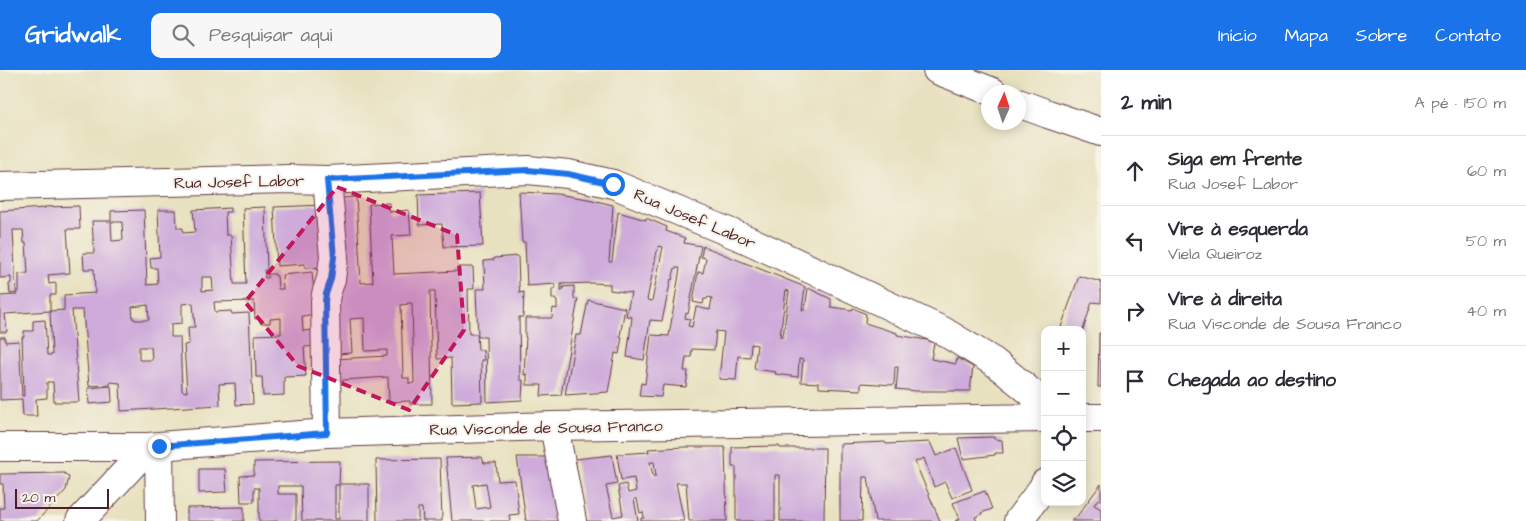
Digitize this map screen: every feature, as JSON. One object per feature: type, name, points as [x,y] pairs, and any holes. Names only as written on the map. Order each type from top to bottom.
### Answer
[{"type":"street","points":[[937,70],[981,87]]},
{"type":"street","points":[[1026,106],[1101,132]]},
{"type":"street","name":"Rua Josef Labor","points":[[0,186],[279,179],[327,180],[528,170],[568,174],[613,184],[748,240],[943,331],[994,362],[1032,393],[1041,407]]},
{"type":"street","points":[[327,180],[334,257],[325,301],[327,433]]},
{"type":"street","name":"Rua Visconde de Sousa Franco","points":[[0,447],[154,447],[327,433],[554,426],[1041,418]]},
{"type":"street","points":[[1086,418],[1101,418]]},
{"type":"street","points":[[554,426],[572,521]]},
{"type":"street","points":[[80,521],[154,447]]},
{"type":"street","points":[[154,447],[160,521]]},
{"type":"street","points":[[1018,521],[1041,490]]},
{"type":"highlighted area","points":[[337,187],[457,235],[464,330],[409,410],[298,366],[245,302]]},
{"type":"building","points":[[519,192],[557,194],[613,205],[609,262],[612,262],[618,212],[646,220],[646,218],[667,227],[666,231],[685,238],[684,243],[701,246],[688,314],[686,313],[685,318],[690,319],[688,326],[692,327],[696,307],[710,310],[712,298],[704,299],[703,304],[693,302],[698,272],[703,273],[706,258],[701,257],[703,246],[805,287],[802,310],[805,310],[808,288],[831,299],[831,307],[852,310],[853,308],[866,314],[865,323],[897,333],[897,335],[934,343],[931,359],[956,364],[957,358],[973,367],[970,391],[896,389],[898,367],[895,367],[894,385],[861,383],[861,390],[819,388],[819,383],[801,382],[803,360],[799,359],[798,377],[754,369],[757,345],[751,344],[750,357],[738,356],[736,380],[719,379],[724,332],[716,331],[714,350],[692,349],[691,357],[686,357],[684,371],[688,371],[686,387],[663,385],[661,397],[639,396],[641,383],[645,384],[651,335],[669,336],[680,268],[675,268],[662,321],[650,320],[644,360],[627,357],[632,317],[626,316],[631,293],[610,290],[610,284],[561,284],[561,290],[563,290],[563,287],[574,286],[574,299],[578,299],[561,395],[541,396],[542,385],[527,385],[527,374],[524,375],[525,318],[552,318],[553,308],[557,309],[556,299],[552,299],[552,289],[555,289],[555,284],[527,286],[525,242],[522,242]],"holes":[[[658,246],[663,247],[652,301],[647,300]],[[786,290],[789,291],[783,337],[780,337]]]},
{"type":"building","points":[[480,193],[483,246],[444,247],[442,224],[419,225],[418,195]]},
{"type":"building","points":[[356,197],[361,283],[373,282],[369,204],[389,203],[390,212],[409,210],[411,235],[392,236],[394,274],[458,271],[458,267],[473,267],[474,289],[468,289],[469,334],[477,334],[478,350],[483,350],[484,360],[481,360],[482,402],[452,403],[451,358],[437,359],[435,291],[430,291],[432,404],[410,404],[410,401],[389,402],[388,377],[337,382],[335,359],[387,356],[387,350],[365,351],[364,318],[350,319],[352,353],[335,354],[327,296],[341,295],[330,199]],"holes":[[[412,303],[414,383],[409,384],[409,378],[403,378],[401,305]]]},
{"type":"building","points":[[324,205],[327,269],[305,268],[305,264],[277,266],[274,207]]},
{"type":"building","points":[[79,206],[80,229],[67,229],[70,273],[48,275],[49,284],[56,283],[56,295],[50,295],[50,311],[5,314],[7,332],[0,332],[0,296],[17,295],[16,293],[10,294],[9,284],[11,283],[11,277],[0,278],[0,211]],"holes":[[[13,230],[23,230],[28,273],[19,274],[19,292],[16,292]]]},
{"type":"building","points":[[265,207],[267,270],[264,270],[265,278],[268,278],[268,274],[275,274],[277,276],[278,289],[283,289],[282,275],[312,272],[316,314],[302,316],[303,331],[315,330],[316,346],[304,347],[306,376],[284,377],[284,395],[263,396],[262,377],[256,377],[255,335],[281,334],[281,318],[270,319],[270,323],[260,323],[260,319],[255,319],[254,301],[214,302],[215,312],[249,313],[253,404],[236,405],[235,383],[219,384],[220,405],[121,411],[120,383],[110,382],[110,385],[89,386],[83,310],[72,310],[79,402],[54,402],[53,382],[47,382],[47,398],[36,399],[37,416],[23,416],[22,399],[0,400],[0,337],[5,337],[5,342],[19,341],[22,396],[24,396],[22,337],[24,337],[24,331],[33,331],[33,321],[45,320],[47,355],[52,355],[50,311],[64,310],[64,295],[95,293],[94,269],[84,269],[83,253],[94,253],[92,221],[111,221],[111,211],[144,210],[147,285],[158,284],[157,268],[151,268],[150,258],[160,257],[158,210],[176,210],[177,228],[183,228],[183,233],[195,232],[193,210],[230,208],[230,212],[225,212],[226,235],[231,235],[234,284],[246,284],[243,208]],"holes":[[[111,222],[122,222],[123,240],[112,241]],[[202,277],[212,277],[213,290],[202,291]],[[193,303],[195,327],[188,327],[189,344],[184,345],[187,392],[182,391],[180,337],[171,337],[171,324],[182,323],[182,304]],[[148,305],[149,320],[133,319],[132,307]],[[139,347],[151,347],[152,360],[139,360]]]},
{"type":"building","points":[[518,256],[520,293],[524,292],[523,317],[519,317],[520,380],[523,380],[522,400],[487,402],[486,337],[478,337],[476,289],[485,289],[484,261],[494,260],[494,258]]},
{"type":"building","points":[[1079,276],[1101,282],[1101,303],[1092,302],[1084,326],[1061,326]]},
{"type":"building","points":[[588,300],[625,308],[619,354],[615,353],[608,392],[565,395],[576,335],[581,335]]},
{"type":"building","points":[[1099,333],[1101,333],[1101,387],[1098,387]]},
{"type":"building","points":[[111,386],[112,402],[89,404],[88,388]]},
{"type":"building","points":[[994,437],[994,439],[1002,440],[1003,453],[963,459],[958,438]]},
{"type":"building","points":[[885,442],[886,444],[930,442],[936,456],[956,448],[972,490],[952,498],[945,482],[934,487],[924,458],[915,462],[940,521],[875,521],[868,477],[863,477],[862,521],[840,521],[840,444]]},
{"type":"building","points":[[779,446],[780,448],[825,448],[824,521],[780,521],[780,475],[775,475],[775,521],[736,521],[736,467],[732,467],[732,447]]},
{"type":"building","points":[[725,447],[727,521],[689,521],[686,483],[676,483],[684,521],[641,521],[641,518],[644,518],[643,512],[640,513],[637,499],[634,499],[638,521],[585,521],[575,459],[612,455],[617,484],[606,486],[613,517],[623,515],[618,486],[626,484],[628,493],[636,491],[634,478],[621,480],[617,454],[649,452],[648,449]],"holes":[[[650,462],[654,462],[656,476],[653,476]]]},
{"type":"building","points":[[482,457],[484,463],[496,463],[498,481],[515,480],[519,514],[509,515],[510,521],[452,521],[446,458]],"holes":[[[486,483],[490,507],[476,509],[473,485]]]},
{"type":"building","points":[[517,457],[548,457],[559,521],[526,521]]},
{"type":"building","points":[[440,459],[442,521],[423,521],[422,508],[418,508],[418,521],[377,521],[376,460]]},
{"type":"building","points":[[340,461],[339,484],[369,484],[369,521],[302,521],[301,486],[278,486],[278,494],[296,494],[296,521],[259,521],[259,488],[254,488],[254,502],[241,502],[240,476],[254,475],[254,462]],"holes":[[[335,485],[339,485],[339,519],[335,519]]]},
{"type":"building","points":[[199,469],[225,469],[227,492],[199,493]]},
{"type":"building","points":[[64,473],[69,477],[66,490],[37,521],[0,521],[0,508],[4,508],[3,484],[0,484],[0,474]]},
{"type":"building","points":[[1101,484],[1101,501],[1098,499],[1094,505],[1101,509],[1101,521],[1071,521],[1073,518],[1075,519]]},
{"type":"building","points":[[985,491],[992,509],[975,517],[977,521],[955,521],[960,519],[953,503]]},
{"type":"building","points":[[244,507],[244,521],[187,521],[187,508]]},
{"type":"route","points":[[159,446],[327,433],[325,301],[334,257],[327,180],[528,170],[568,174],[613,184]]}]
